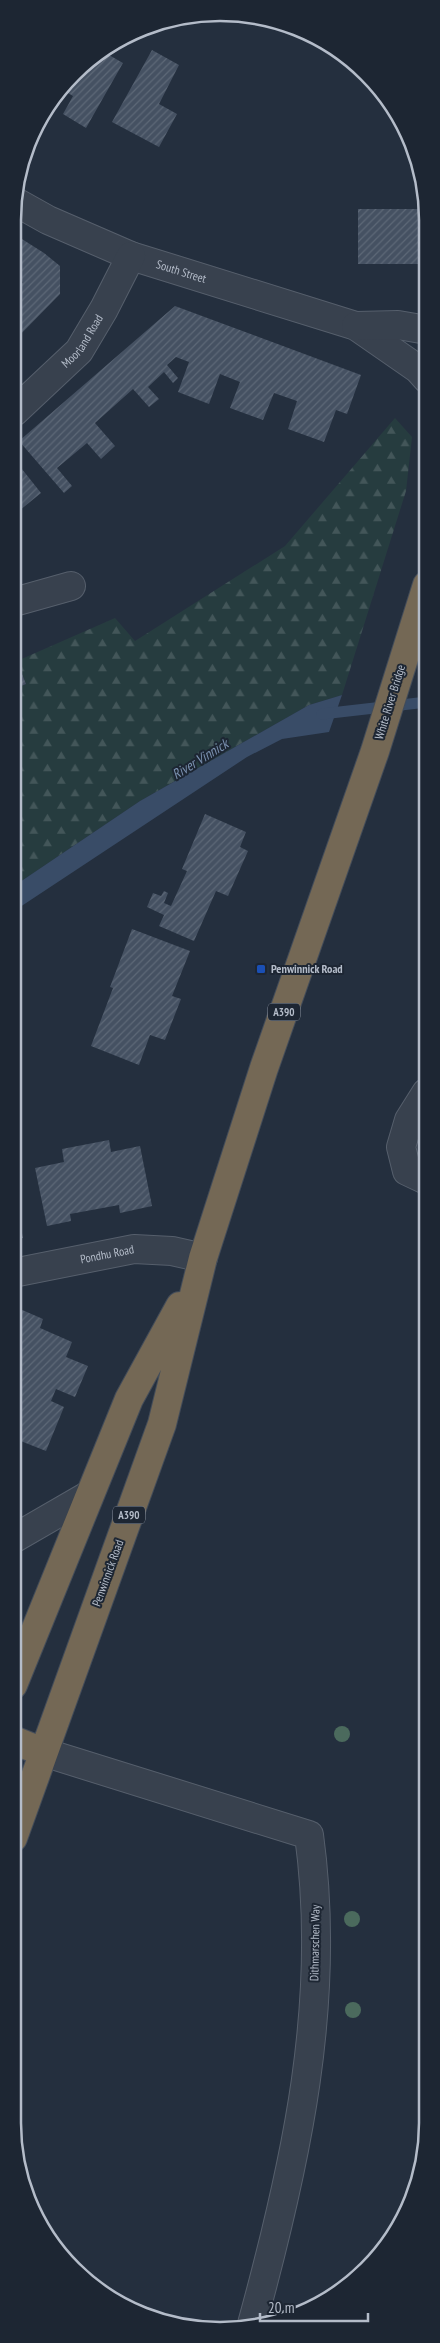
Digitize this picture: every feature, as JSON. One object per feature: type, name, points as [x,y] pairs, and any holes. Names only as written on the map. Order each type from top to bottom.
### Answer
[{"type":"highway","name":"White River Bridge","points":[[375,751],[406,652],[419,623]]},
{"type":"highway","name":"Penwinnick Road","points":[[22,1747],[162,1424],[201,1266],[264,1068],[375,751]]},
{"type":"highway","name":"Penwinnick Road","points":[[21,1665],[129,1399],[201,1266]]},
{"type":"street","name":"South Street","points":[[22,206],[48,220],[131,256],[356,326],[419,369]]},
{"type":"street","name":"Moorland Road","points":[[21,405],[79,351],[104,309],[131,256]]},
{"type":"street","name":"South Street","points":[[356,326],[398,325],[419,329]]},
{"type":"street","points":[[21,600],[71,586]]},
{"type":"street","points":[[419,1104],[409,1120],[401,1147],[407,1171],[419,1177]]},
{"type":"street","name":"Pondhu Road","points":[[21,1271],[134,1250],[172,1251],[201,1266]]},
{"type":"street","points":[[21,1534],[89,1495]]},
{"type":"street","name":"Dithmarschen Way","points":[[22,1747],[309,1835],[315,1879],[316,1968],[308,2080],[280,2224],[253,2319]]},
{"type":"green space","points":[[395,418],[412,437],[406,491],[342,695],[309,705],[140,801],[21,881],[21,686],[26,684],[21,671],[21,659],[115,618],[135,641],[285,546]]},
{"type":"water","points":[[342,695],[329,732],[282,739],[247,757],[21,906],[21,881],[140,801],[309,705]]},
{"type":"building","points":[[152,50],[179,65],[159,104],[177,114],[159,147],[112,122]]},
{"type":"building","points":[[110,55],[123,63],[86,128],[63,114],[73,96],[68,93],[79,79],[99,62]]},
{"type":"building","points":[[358,209],[418,209],[419,264],[358,264]]},
{"type":"building","points":[[21,238],[60,266],[60,294],[21,334],[21,284],[23,282],[21,281]]},
{"type":"building","points":[[175,306],[361,375],[347,414],[336,410],[324,442],[288,429],[297,401],[274,393],[263,420],[230,408],[240,382],[220,374],[209,404],[178,392],[189,362],[176,357],[167,365],[178,378],[173,383],[164,372],[148,387],[159,399],[149,407],[133,389],[95,423],[115,446],[101,459],[87,443],[57,468],[72,486],[64,493],[21,443],[21,439]]},
{"type":"building","points":[[21,468],[41,493],[21,509]]},
{"type":"building","points":[[21,672],[26,684],[21,686]]},
{"type":"building","points":[[205,814],[246,832],[240,847],[248,851],[228,896],[216,891],[194,941],[159,926],[164,915],[147,907],[153,893],[161,896],[164,891],[168,893],[164,903],[171,906],[187,871],[182,869]]},
{"type":"building","points":[[132,929],[190,951],[172,996],[181,999],[165,1040],[150,1035],[139,1065],[91,1046],[113,988],[110,987]]},
{"type":"building","points":[[109,1140],[111,1152],[140,1146],[152,1206],[120,1213],[119,1205],[70,1214],[71,1221],[47,1226],[35,1168],[64,1162],[62,1149]]},
{"type":"building","points":[[21,1309],[43,1319],[40,1328],[72,1342],[66,1357],[88,1366],[75,1397],[56,1389],[51,1401],[64,1407],[46,1451],[21,1441]]},
{"type":"waterway","name":"River Vinnick","points":[[322,714],[419,703]]},
{"type":"place","name":"Penwinnick Road","points":[[261,969]]}]
